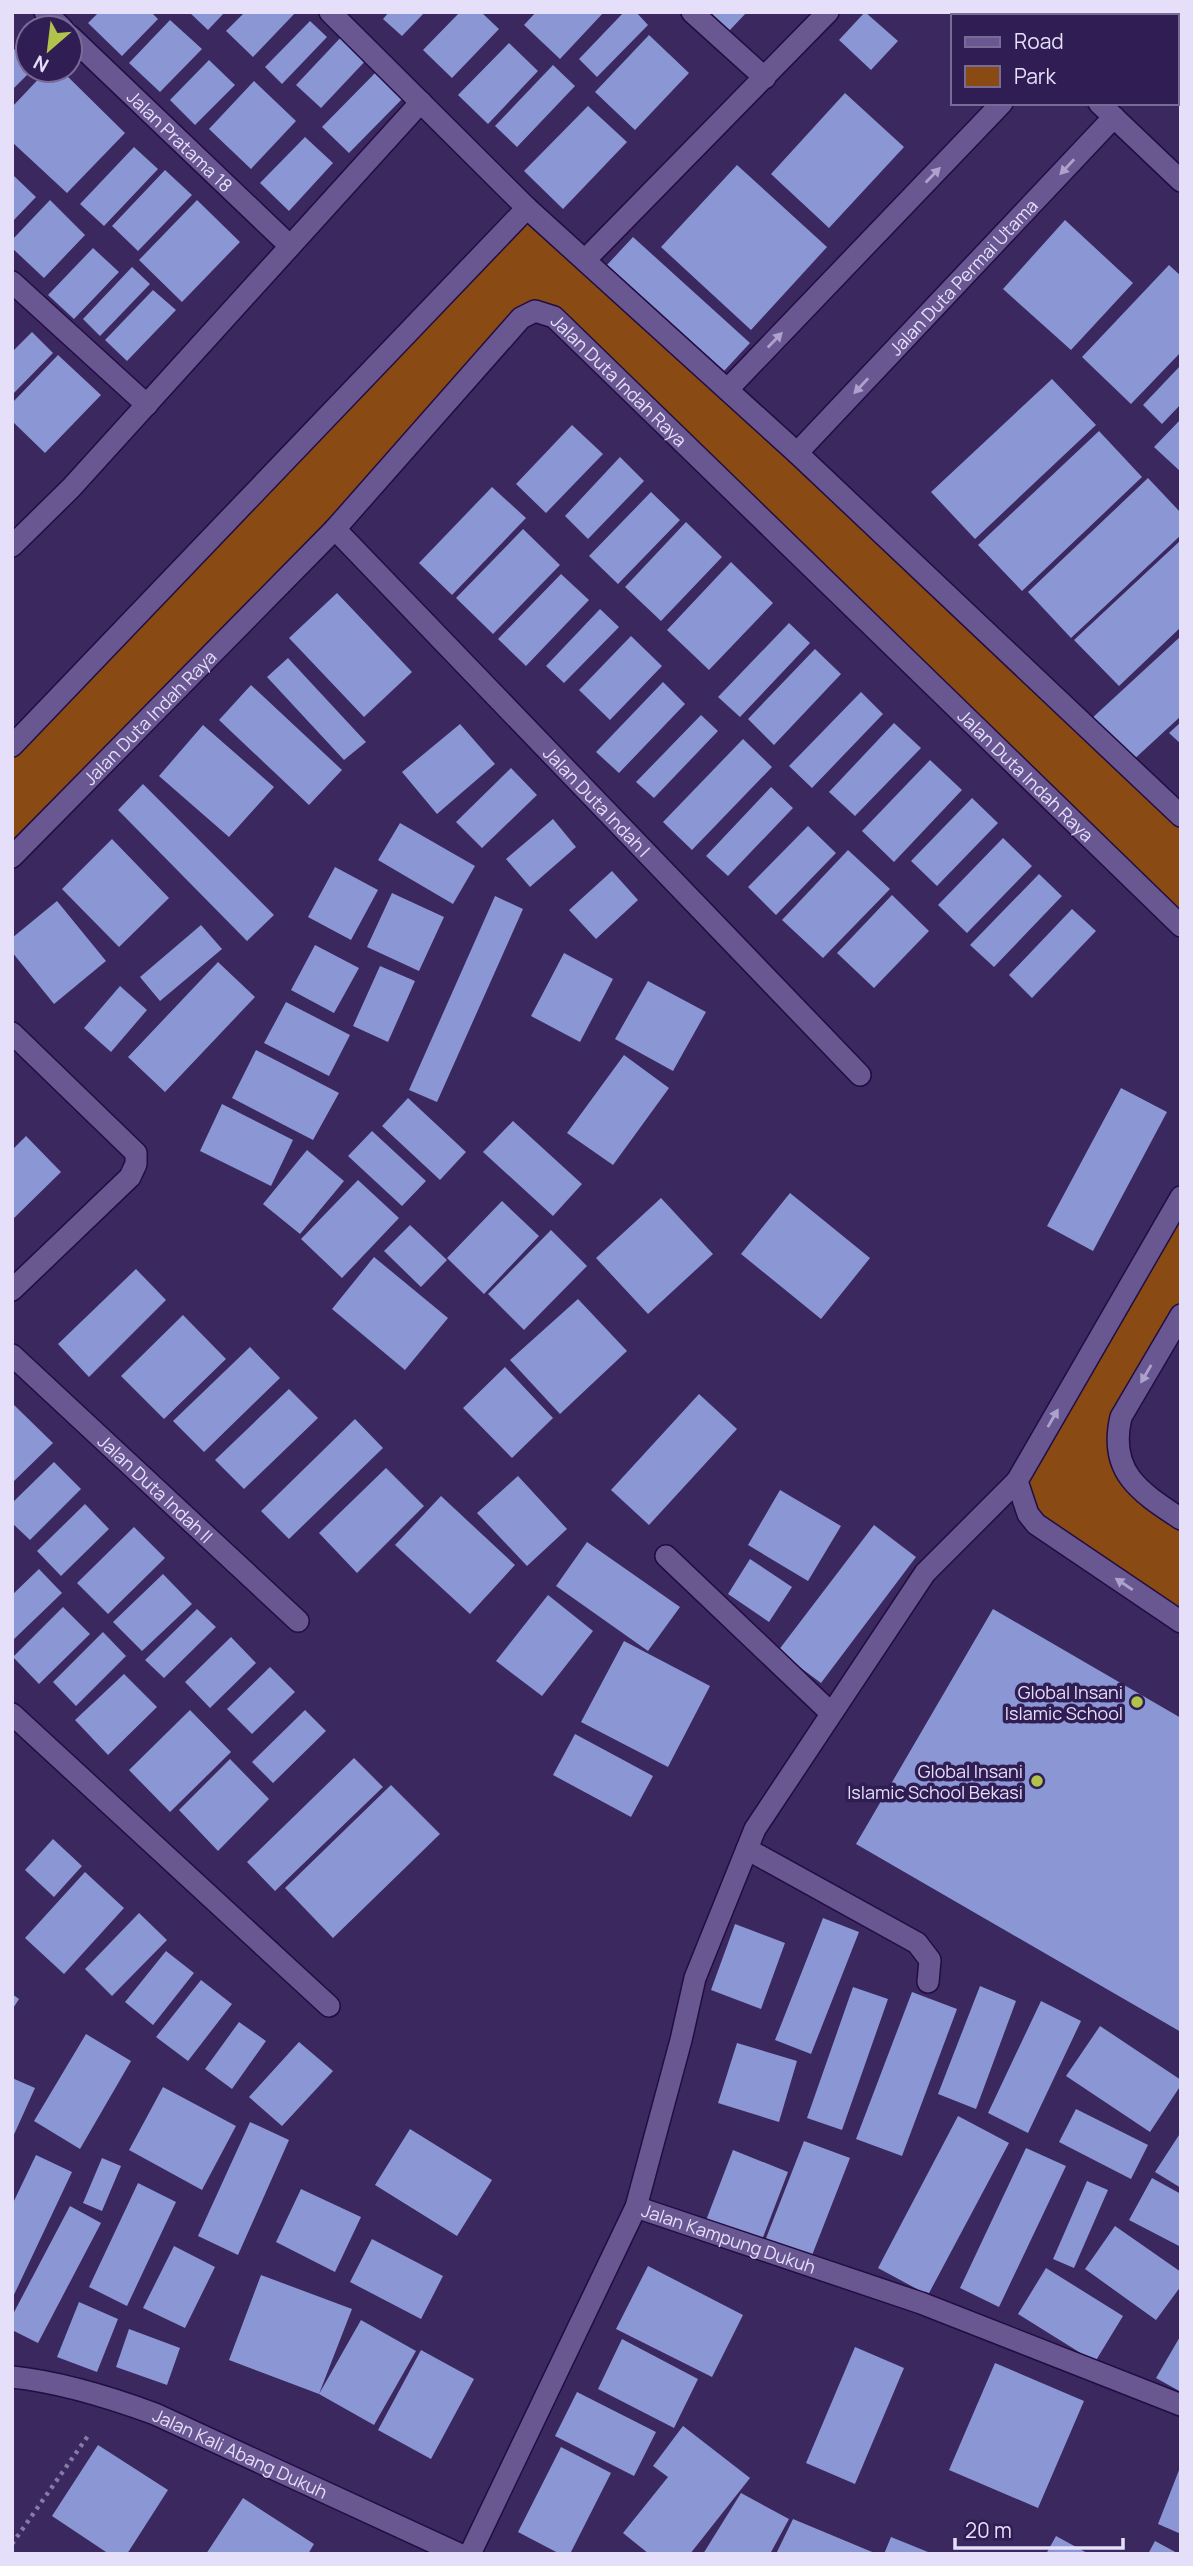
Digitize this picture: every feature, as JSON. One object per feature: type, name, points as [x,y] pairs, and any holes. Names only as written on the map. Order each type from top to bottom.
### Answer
[{"type":"street","points":[[330,12],[527,208],[729,389],[1181,816]]},
{"type":"street","points":[[692,12],[765,78]]},
{"type":"street","points":[[586,259],[828,12]]},
{"type":"street","name":"Jalan Pratama 18","points":[[84,49],[290,246]]},
{"type":"street","points":[[12,547],[71,488],[421,102]]},
{"type":"street","points":[[729,389],[1000,105]]},
{"type":"street","points":[[1106,110],[1181,181]]},
{"type":"street","name":"Jalan Duta Permai Utama","points":[[797,453],[1106,110]]},
{"type":"street","points":[[12,746],[527,208]]},
{"type":"street","points":[[12,282],[147,405]]},
{"type":"street","name":"Jalan Duta Indah Raya","points":[[12,857],[335,529],[521,318],[535,310],[554,317],[1181,926]]},
{"type":"street","name":"Jalan Duta Indah I","points":[[335,529],[860,1075]]},
{"type":"street","points":[[12,1033],[136,1153],[136,1164],[130,1177],[12,1290]]},
{"type":"street","points":[[636,2207],[695,1978],[755,1829],[925,1573],[1017,1481],[1181,1197]]},
{"type":"street","points":[[1181,1315],[1121,1417],[1117,1434],[1120,1457],[1127,1475],[1141,1492],[1181,1519]]},
{"type":"street","name":"Jalan Duta Indah II","points":[[12,1354],[298,1621]]},
{"type":"street","points":[[1017,1481],[1028,1514],[1036,1524],[1181,1622]]},
{"type":"street","points":[[666,1556],[831,1713]]},
{"type":"street","points":[[12,1714],[329,2006]]},
{"type":"street","points":[[747,1849],[917,1943],[930,1960],[928,1982]]},
{"type":"street","name":"Jalan Kampung Dukuh","points":[[470,2554],[636,2207],[922,2304],[1181,2405]]},
{"type":"street","name":"Jalan Kali Abang Dukuh","points":[[12,2377],[37,2380],[114,2399],[155,2414],[447,2551]]},
{"type":"path","points":[[12,2544],[114,2399]]},
{"type":"green space","points":[[527,208],[1181,816],[1181,924],[535,311],[12,857],[12,746]]},
{"type":"green space","points":[[1181,1197],[1181,1315],[1121,1417],[1120,1457],[1181,1519],[1181,1622],[1047,1534],[1017,1481]]},
{"type":"building","points":[[99,12],[151,12],[158,19],[122,56],[88,23]]},
{"type":"building","points":[[189,12],[225,12],[208,30]]},
{"type":"building","points":[[245,12],[296,12],[253,57],[226,31]]},
{"type":"building","points":[[389,12],[425,12],[402,36],[383,19]]},
{"type":"building","points":[[460,12],[481,12],[499,29],[452,78],[423,50]]},
{"type":"building","points":[[536,12],[604,12],[560,59],[524,25]]},
{"type":"building","points":[[624,12],[636,12],[648,25],[597,77],[579,59]]},
{"type":"building","points":[[710,12],[747,12],[729,31]]},
{"type":"building","points":[[865,12],[898,41],[871,70],[839,40]]},
{"type":"building","points":[[1085,12],[1119,12],[1117,14]]},
{"type":"building","points":[[1181,12],[1179,80],[1179,14],[1164,14]]},
{"type":"building","points":[[170,20],[202,49],[160,92],[129,63]]},
{"type":"building","points":[[310,21],[327,37],[282,84],[265,67]]},
{"type":"building","points":[[344,34],[369,57],[321,108],[296,85]]},
{"type":"building","points":[[649,35],[689,73],[635,130],[595,92]]},
{"type":"building","points":[[509,43],[538,71],[488,124],[458,95]]},
{"type":"building","points":[[14,50],[14,84],[18,84],[12,90]]},
{"type":"building","points":[[209,60],[235,85],[195,125],[170,100]]},
{"type":"building","points":[[553,65],[575,86],[517,147],[495,126]]},
{"type":"building","points":[[378,70],[405,96],[349,153],[322,127]]},
{"type":"building","points":[[254,81],[296,121],[251,169],[209,129]]},
{"type":"building","points":[[34,84],[75,84],[125,133],[67,193],[12,142],[12,107]]},
{"type":"building","points":[[845,93],[904,147],[829,228],[771,174]]},
{"type":"building","points":[[588,106],[627,142],[563,209],[524,171]]},
{"type":"building","points":[[305,137],[333,163],[289,211],[260,183]]},
{"type":"building","points":[[134,147],[158,169],[104,226],[80,204]]},
{"type":"building","points":[[737,165],[827,247],[751,330],[661,247]]},
{"type":"building","points":[[165,170],[192,195],[138,251],[112,226]]},
{"type":"building","points":[[14,176],[36,197],[12,222],[12,178]]},
{"type":"building","points":[[50,200],[85,235],[44,278],[12,248],[12,240]]},
{"type":"building","points":[[197,200],[240,242],[182,302],[139,260]]},
{"type":"building","points":[[1065,220],[1133,283],[1071,350],[1003,289]]},
{"type":"building","points":[[633,237],[750,343],[724,371],[607,265]]},
{"type":"building","points":[[93,248],[119,272],[74,319],[48,295]]},
{"type":"building","points":[[1169,265],[1181,276],[1181,352],[1131,404],[1082,357]]},
{"type":"building","points":[[132,267],[150,284],[100,336],[83,319]]},
{"type":"building","points":[[153,290],[176,310],[127,361],[105,340]]},
{"type":"building","points":[[32,332],[53,353],[12,395],[12,352]]},
{"type":"building","points":[[58,355],[101,395],[45,453],[12,421],[12,403]]},
{"type":"building","points":[[1181,365],[1181,404],[1162,424],[1143,405]]},
{"type":"building","points":[[1052,379],[1096,425],[975,539],[931,492]]},
{"type":"building","points":[[1181,419],[1181,472],[1154,447]]},
{"type":"building","points":[[572,425],[603,454],[546,513],[516,484]]},
{"type":"building","points":[[1099,431],[1142,477],[1022,591],[978,545]]},
{"type":"building","points":[[620,457],[644,481],[588,539],[565,516]]},
{"type":"building","points":[[1148,478],[1181,513],[1181,535],[1071,638],[1028,592]]},
{"type":"building","points":[[492,487],[526,518],[452,595],[419,563]]},
{"type":"building","points":[[651,492],[680,520],[618,584],[589,556]]},
{"type":"building","points":[[686,522],[722,557],[661,621],[625,587]]},
{"type":"building","points":[[523,529],[560,565],[493,634],[456,598]]},
{"type":"building","points":[[1181,540],[1181,627],[1119,686],[1074,640]]},
{"type":"building","points":[[731,562],[773,603],[709,670],[667,630]]},
{"type":"building","points":[[561,574],[589,600],[526,666],[498,639]]},
{"type":"building","points":[[337,593],[412,672],[364,717],[289,638]]},
{"type":"building","points":[[600,609],[619,627],[564,683],[546,666]]},
{"type":"building","points":[[789,623],[810,643],[740,717],[718,697]]},
{"type":"building","points":[[631,636],[662,666],[610,720],[579,690]]},
{"type":"building","points":[[1181,636],[1181,716],[1130,763],[1090,720]]},
{"type":"building","points":[[815,649],[841,674],[774,745],[748,719]]},
{"type":"building","points":[[288,658],[366,742],[344,760],[267,677]]},
{"type":"building","points":[[663,682],[685,704],[619,773],[596,752]]},
{"type":"building","points":[[251,685],[342,770],[309,805],[219,720]]},
{"type":"building","points":[[861,692],[883,714],[812,788],[789,766]]},
{"type":"building","points":[[701,715],[718,731],[654,798],[636,782]]},
{"type":"building","points":[[1181,722],[1181,744],[1169,733]]},
{"type":"building","points":[[894,723],[921,748],[855,816],[829,792]]},
{"type":"building","points":[[460,724],[495,764],[437,814],[402,772]]},
{"type":"building","points":[[203,725],[274,787],[229,837],[159,776]]},
{"type":"building","points":[[743,739],[772,767],[692,850],[663,822]]},
{"type":"building","points":[[930,760],[962,790],[894,862],[862,831]]},
{"type":"building","points":[[511,768],[537,795],[482,848],[456,822]]},
{"type":"building","points":[[143,784],[274,915],[247,941],[118,810]]},
{"type":"building","points":[[771,787],[793,808],[728,876],[706,856]]},
{"type":"building","points":[[972,798],[998,823],[937,886],[911,861]]},
{"type":"building","points":[[553,819],[576,847],[530,887],[506,859]]},
{"type":"building","points":[[400,823],[475,866],[453,904],[378,860]]},
{"type":"building","points":[[808,826],[836,853],[776,915],[748,887]]},
{"type":"building","points":[[1003,838],[1032,866],[967,933],[938,905]]},
{"type":"building","points":[[112,839],[169,898],[119,947],[62,889]]},
{"type":"building","points":[[848,850],[890,889],[823,958],[782,920]]},
{"type":"building","points":[[335,867],[378,890],[351,940],[308,917]]},
{"type":"building","points":[[612,871],[638,900],[596,939],[569,910]]},
{"type":"building","points":[[1039,874],[1062,896],[994,967],[970,945]]},
{"type":"building","points":[[392,893],[444,917],[419,971],[367,947]]},
{"type":"building","points":[[892,895],[929,931],[874,988],[837,953]]},
{"type":"building","points":[[495,896],[523,909],[437,1102],[409,1090]]},
{"type":"building","points":[[57,901],[106,961],[54,1004],[12,952],[12,938]]},
{"type":"building","points":[[1072,909],[1096,931],[1032,998],[1009,975]]},
{"type":"building","points":[[201,925],[222,949],[160,1001],[140,977]]},
{"type":"building","points":[[315,945],[359,968],[334,1013],[291,990]]},
{"type":"building","points":[[564,953],[613,979],[580,1042],[531,1016]]},
{"type":"building","points":[[218,962],[255,997],[165,1092],[128,1057]]},
{"type":"building","points":[[380,966],[415,981],[388,1042],[353,1026]]},
{"type":"building","points":[[648,981],[706,1012],[673,1071],[615,1039]]},
{"type":"building","points":[[120,986],[147,1010],[111,1052],[84,1028]]},
{"type":"building","points":[[286,1002],[350,1035],[329,1076],[264,1043]]},
{"type":"building","points":[[256,1050],[339,1093],[313,1140],[232,1098]]},
{"type":"building","points":[[624,1055],[669,1088],[613,1165],[567,1133]]},
{"type":"building","points":[[1121,1088],[1167,1112],[1093,1251],[1047,1226]]},
{"type":"building","points":[[408,1098],[466,1152],[440,1180],[382,1126]]},
{"type":"building","points":[[222,1104],[293,1140],[271,1186],[200,1151]]},
{"type":"building","points":[[513,1121],[582,1184],[553,1216],[483,1152]]},
{"type":"building","points":[[372,1131],[426,1181],[402,1206],[348,1156]]},
{"type":"building","points":[[26,1136],[61,1172],[12,1220],[12,1150]]},
{"type":"building","points":[[307,1150],[344,1181],[300,1234],[263,1204]]},
{"type":"building","points":[[358,1180],[399,1218],[342,1278],[301,1239]]},
{"type":"building","points":[[790,1193],[870,1258],[821,1319],[741,1254]]},
{"type":"building","points":[[661,1198],[713,1254],[648,1314],[596,1258]]},
{"type":"building","points":[[502,1201],[539,1236],[484,1294],[447,1258]]},
{"type":"building","points":[[410,1225],[447,1260],[421,1287],[384,1251]]},
{"type":"building","points":[[551,1230],[587,1266],[524,1330],[488,1294]]},
{"type":"building","points":[[374,1257],[448,1318],[405,1370],[332,1309]]},
{"type":"building","points":[[136,1269],[166,1300],[89,1377],[58,1344]]},
{"type":"building","points":[[578,1299],[627,1351],[560,1414],[510,1360]]},
{"type":"building","points":[[183,1315],[226,1359],[164,1419],[121,1376]]},
{"type":"building","points":[[250,1347],[280,1378],[204,1452],[173,1421]]},
{"type":"building","points":[[505,1367],[553,1418],[512,1458],[463,1408]]},
{"type":"building","points":[[289,1389],[318,1418],[244,1489],[215,1460]]},
{"type":"building","points":[[699,1394],[737,1429],[649,1525],[611,1490]]},
{"type":"building","points":[[14,1405],[53,1443],[12,1483],[12,1407]]},
{"type":"building","points":[[355,1419],[383,1448],[289,1539],[261,1511]]},
{"type":"building","points":[[54,1462],[81,1489],[30,1540],[12,1523],[12,1503]]},
{"type":"building","points":[[386,1468],[424,1506],[357,1573],[319,1533]]},
{"type":"building","points":[[518,1476],[567,1529],[527,1566],[477,1513]]},
{"type":"building","points":[[780,1490],[841,1526],[808,1581],[748,1545]]},
{"type":"building","points":[[441,1496],[515,1565],[470,1614],[395,1545]]},
{"type":"building","points":[[85,1504],[109,1529],[61,1576],[37,1551]]},
{"type":"building","points":[[874,1525],[916,1557],[821,1683],[778,1651]]},
{"type":"building","points":[[134,1527],[165,1558],[108,1614],[77,1583]]},
{"type":"building","points":[[587,1542],[680,1607],[648,1651],[556,1586]]},
{"type":"building","points":[[750,1559],[792,1587],[769,1622],[728,1594]]},
{"type":"building","points":[[39,1569],[62,1593],[12,1641],[12,1595]]},
{"type":"building","points":[[163,1574],[192,1604],[142,1651],[113,1622]]},
{"type":"building","points":[[548,1595],[593,1631],[542,1696],[496,1661]]},
{"type":"building","points":[[63,1607],[90,1634],[39,1684],[13,1657]]},
{"type":"building","points":[[197,1609],[216,1627],[164,1678],[145,1660]]},
{"type":"building","name":"Global Insani Islamic School Bekasi","points":[[993,1609],[1181,1718],[1181,2032],[856,1844]]},
{"type":"building","points":[[103,1632],[126,1656],[76,1706],[53,1682]]},
{"type":"building","points":[[231,1637],[256,1663],[210,1708],[185,1682]]},
{"type":"building","points":[[624,1641],[710,1686],[668,1767],[581,1722]]},
{"type":"building","points":[[270,1667],[295,1692],[252,1734],[227,1709]]},
{"type":"building","points":[[124,1674],[157,1707],[108,1755],[75,1720]]},
{"type":"building","points":[[190,1710],[231,1752],[170,1812],[129,1770]]},
{"type":"building","points":[[305,1710],[326,1731],[273,1783],[252,1762]]},
{"type":"building","points":[[575,1734],[653,1776],[631,1817],[553,1775]]},
{"type":"building","points":[[354,1758],[383,1787],[275,1891],[247,1862]]},
{"type":"building","points":[[230,1759],[269,1799],[218,1851],[179,1810]]},
{"type":"building","points":[[391,1785],[440,1834],[333,1938],[285,1888]]},
{"type":"building","points":[[53,1839],[82,1866],[54,1897],[25,1870]]},
{"type":"building","points":[[85,1872],[124,1908],[64,1974],[25,1938]]},
{"type":"building","points":[[139,1913],[167,1940],[112,1996],[85,1969]]},
{"type":"building","points":[[823,1918],[859,1932],[811,2054],[775,2040]]},
{"type":"building","points":[[735,1924],[785,1943],[761,2009],[711,1990]]},
{"type":"building","points":[[166,1951],[194,1973],[153,2025],[125,2002]]},
{"type":"building","points":[[201,1980],[232,2004],[188,2061],[156,2037]]},
{"type":"building","points":[[980,1986],[1016,2001],[976,2109],[938,2094]]},
{"type":"building","points":[[853,1987],[888,1999],[842,2130],[807,2118]]},
{"type":"building","points":[[912,1992],[957,2009],[902,2156],[856,2139]]},
{"type":"building","points":[[12,1994],[19,1999],[12,2010]]},
{"type":"building","points":[[1041,2001],[1081,2021],[1028,2133],[988,2113]]},
{"type":"building","points":[[239,2022],[266,2041],[232,2089],[205,2069]]},
{"type":"building","points":[[1100,2026],[1181,2080],[1181,2085],[1150,2132],[1066,2076]]},
{"type":"building","points":[[86,2034],[131,2061],[80,2149],[34,2121]]},
{"type":"building","points":[[299,2042],[333,2071],[282,2126],[249,2097]]},
{"type":"building","points":[[737,2043],[797,2061],[779,2122],[718,2103]]},
{"type":"building","points":[[12,2078],[35,2088],[12,2139]]},
{"type":"building","points":[[163,2087],[236,2126],[202,2190],[129,2150]]},
{"type":"building","points":[[1076,2109],[1148,2145],[1131,2179],[1059,2142]]},
{"type":"building","points":[[958,2116],[1009,2143],[928,2295],[878,2268]]},
{"type":"building","points":[[250,2122],[289,2140],[238,2255],[198,2236]]},
{"type":"building","points":[[410,2129],[492,2180],[457,2236],[375,2185]]},
{"type":"building","points":[[1181,2132],[1181,2188],[1155,2172]]},
{"type":"building","points":[[804,2141],[850,2158],[809,2263],[763,2246]]},
{"type":"building","points":[[1026,2148],[1066,2166],[999,2307],[960,2288]]},
{"type":"building","points":[[733,2150],[788,2172],[760,2245],[705,2223]]},
{"type":"building","points":[[36,2155],[72,2172],[12,2299],[12,2205]]},
{"type":"building","points":[[102,2158],[121,2166],[102,2211],[83,2203]]},
{"type":"building","points":[[1152,2178],[1181,2194],[1181,2247],[1129,2220]]},
{"type":"building","points":[[1087,2181],[1108,2190],[1074,2268],[1053,2259]]},
{"type":"building","points":[[138,2183],[176,2202],[127,2306],[89,2287]]},
{"type":"building","points":[[301,2189],[361,2217],[335,2272],[276,2242]]},
{"type":"building","points":[[70,2206],[101,2223],[38,2343],[12,2330],[12,2316]]},
{"type":"building","points":[[1115,2226],[1181,2272],[1181,2286],[1156,2320],[1085,2269]]},
{"type":"building","points":[[372,2239],[443,2276],[421,2319],[350,2282]]},
{"type":"building","points":[[174,2246],[215,2267],[185,2328],[143,2308]]},
{"type":"building","points":[[648,2266],[743,2315],[712,2377],[616,2329]]},
{"type":"building","points":[[1046,2268],[1123,2316],[1095,2362],[1018,2314]]},
{"type":"building","points":[[261,2275],[352,2309],[319,2394],[229,2360]]},
{"type":"building","points":[[79,2302],[118,2319],[97,2372],[57,2357]]},
{"type":"building","points":[[361,2320],[416,2351],[374,2425],[319,2394]]},
{"type":"building","points":[[129,2329],[180,2348],[167,2385],[116,2367]]},
{"type":"building","points":[[1181,2335],[1181,2392],[1156,2378]]},
{"type":"building","points":[[622,2339],[698,2379],[674,2428],[598,2389]]},
{"type":"building","points":[[855,2347],[904,2368],[855,2484],[806,2463]]},
{"type":"building","points":[[421,2350],[474,2379],[431,2459],[378,2430]]},
{"type":"building","points":[[995,2363],[1084,2401],[1038,2508],[949,2470]]},
{"type":"building","points":[[577,2392],[656,2432],[634,2476],[555,2436]]},
{"type":"building","points":[[683,2426],[750,2478],[690,2554],[649,2554],[623,2533],[668,2477],[653,2466]]},
{"type":"building","points":[[98,2445],[168,2490],[127,2554],[109,2554],[52,2516]]},
{"type":"building","points":[[561,2447],[611,2473],[570,2554],[560,2554],[518,2532]]},
{"type":"building","points":[[1181,2465],[1181,2534],[1158,2524]]},
{"type":"building","points":[[741,2493],[789,2519],[770,2554],[703,2554]]},
{"type":"building","points":[[243,2498],[314,2544],[308,2554],[206,2554]]},
{"type":"building","points":[[793,2519],[877,2554],[776,2554]]},
{"type":"building","points":[[1056,2536],[1089,2554],[1046,2554]]},
{"type":"building","points":[[891,2537],[933,2554],[884,2554]]},
{"type":"building","points":[[1155,2541],[1179,2554],[1148,2554]]},
{"type":"place","name":"Global Insani Islamic School","points":[[1137,1702]]},
{"type":"place","name":"Global Insani Islamic School Bekasi","points":[[1037,1781]]}]
